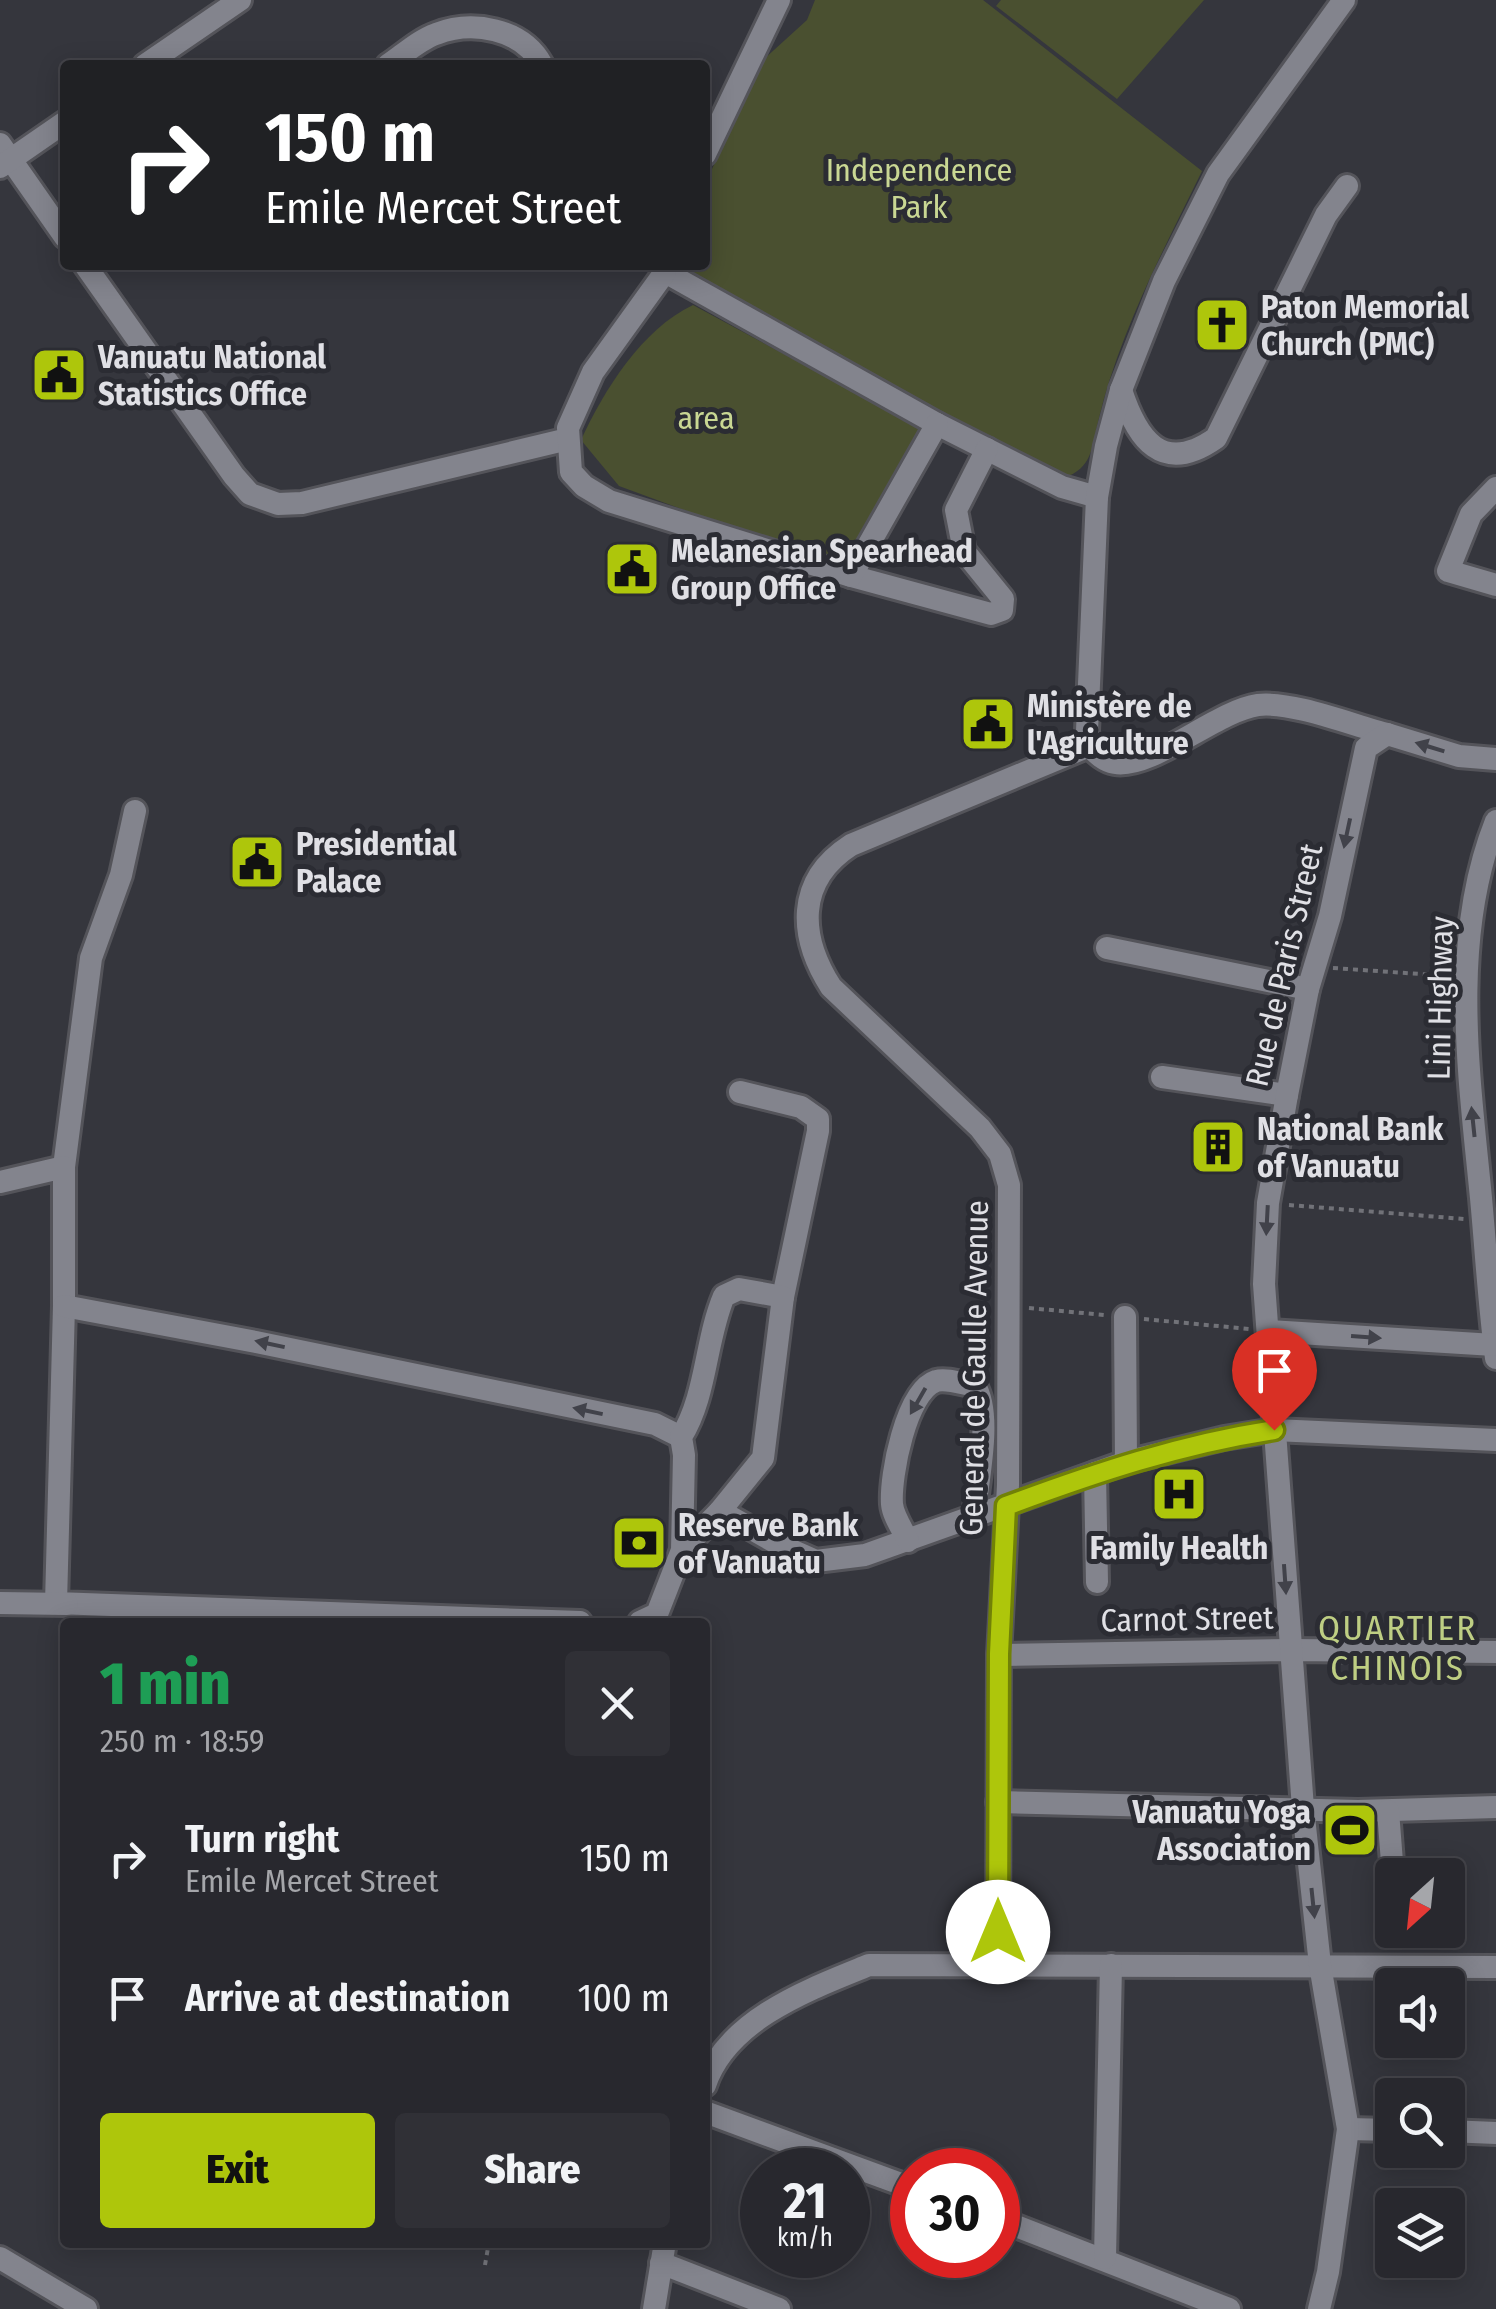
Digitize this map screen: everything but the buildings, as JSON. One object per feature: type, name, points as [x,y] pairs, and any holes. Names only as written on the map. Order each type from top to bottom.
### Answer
[{"type":"street","points":[[710,143],[778,0]]},
{"type":"street","points":[[1344,0],[1218,174],[1164,281],[1121,390],[1098,497],[1087,731],[1090,746],[1107,760],[1126,763],[1256,706],[1280,705],[1380,738],[1494,764]]},
{"type":"street","points":[[152,60],[236,1]]},
{"type":"street","points":[[395,60],[434,34],[474,25],[516,37],[537,60]]},
{"type":"street","points":[[60,125],[4,157],[60,230]]},
{"type":"street","points":[[1121,390],[1132,421],[1142,437],[1156,448],[1186,452],[1202,448],[1216,438],[1326,215],[1347,186]]},
{"type":"street","points":[[88,270],[234,476],[250,494],[278,504],[346,495],[568,439]]},
{"type":"street","points":[[664,270],[593,372],[568,428],[570,472],[608,500],[850,576],[991,614],[1002,610],[1003,599],[964,551],[956,510],[987,449]]},
{"type":"street","points":[[668,270],[937,424],[1062,487],[1098,497]]},
{"type":"street","points":[[850,576],[937,424]]},
{"type":"street","points":[[1496,488],[1471,514],[1448,571],[1496,585]]},
{"type":"street","points":[[1337,726],[1355,747],[1360,768]]},
{"type":"street","name":"Rue de Paris Street","points":[[1319,2309],[1328,2272],[1348,2128],[1320,1965],[1303,1808],[1264,1284],[1268,1203],[1287,1095],[1360,768],[1366,748],[1380,738]]},
{"type":"street","name":"General de Gaulle Avenue","points":[[998,1964],[999,1654],[1006,1506],[1010,1226],[1006,1169],[980,1128],[831,986],[811,950],[806,918],[820,876],[850,845],[1090,746]]},
{"type":"street","points":[[67,1604],[56,1604],[64,1167],[91,958],[121,875],[135,811]]},
{"type":"street","name":"Lini Highway","points":[[1495,1352],[1468,1069],[1468,977],[1484,851],[1496,821]]},
{"type":"street","points":[[1108,948],[1312,978]]},
{"type":"street","points":[[1162,1077],[1287,1095]]},
{"type":"street","points":[[682,1550],[763,1458],[784,1297],[818,1131],[818,1119],[802,1107],[740,1092]]},
{"type":"street","points":[[0,1182],[64,1167]]},
{"type":"street","points":[[648,1618],[656,1614],[682,1550],[682,1437],[693,1418],[716,1315],[724,1296],[739,1289],[784,1297]]},
{"type":"street","points":[[64,1306],[655,1424],[682,1437]]},
{"type":"street","points":[[1125,1317],[1126,1462]]},
{"type":"street","points":[[1268,1331],[1495,1352]]},
{"type":"street","points":[[908,1540],[892,1507],[901,1439],[926,1387],[939,1380],[975,1386],[980,1396],[984,1414],[974,1518]]},
{"type":"street","points":[[720,1511],[780,1545],[816,1560],[866,1555],[1126,1462],[1224,1438],[1274,1430],[1496,1440]]},
{"type":"street","points":[[1096,1473],[1098,1582]]},
{"type":"street","points":[[0,1603],[458,1618]]},
{"type":"street","name":"Carnot Street","points":[[999,1654],[1496,1652]]},
{"type":"street","points":[[998,1802],[1388,1810],[1496,1807]]},
{"type":"street","points":[[1388,1810],[1392,1858]]},
{"type":"street","points":[[710,2071],[747,2027],[816,1986],[869,1965],[1496,1967]]},
{"type":"street","points":[[1105,2258],[1112,1965]]},
{"type":"street","points":[[710,2114],[890,2180]]},
{"type":"street","points":[[1348,2128],[1375,2129]]},
{"type":"street","points":[[1465,2132],[1496,2133]]},
{"type":"street","points":[[1020,2227],[1228,2309]]},
{"type":"street","points":[[654,2309],[663,2253],[778,2309]]},
{"type":"street","points":[[0,2258],[86,2309]]},
{"type":"path","points":[[1312,978],[1468,977]]},
{"type":"path","points":[[1268,1203],[1483,1220]]},
{"type":"path","points":[[484,2265],[488,2248]]},
{"type":"green space","name":"Independence Park","points":[[815,0],[983,0],[1202,171],[1117,357],[1089,456],[1073,474],[1064,478],[992,446],[689,278],[688,270],[710,270],[710,173],[763,60],[807,20]]},
{"type":"green space","points":[[1001,0],[1204,0],[1117,99],[996,6]]},
{"type":"green space","name":"area","points":[[693,305],[923,429],[844,569],[619,486],[581,440],[626,363],[657,329]]},
{"type":"green space","name":"Vanuatu Yoga Association","points":[[1359,1818],[1361,1841],[1341,1843],[1340,1819]]},
{"type":"place","name":"Paton Memorial Church (PMC)","points":[[1222,325]]},
{"type":"place","name":"Vanuatu National Statistics Office","points":[[59,375]]},
{"type":"place","name":"Melanesian Spearhead Group Office","points":[[632,569]]},
{"type":"place","name":"Ministère de l'Agriculture","points":[[988,724]]},
{"type":"place","name":"Presidential Palace","points":[[257,862]]},
{"type":"place","name":"National Bank of Vanuatu","points":[[1218,1147]]},
{"type":"place","name":"Family Health","points":[[1179,1494]]},
{"type":"place","name":"Reserve Bank of Vanuatu","points":[[639,1543]]},
{"type":"place","name":"Vanuatu Yoga Association","points":[[1350,1830]]},
{"type":"district","name":"QUARTIER CHINOIS","points":[[1398,1648]]},
{"type":"route","points":[[998,1932],[999,1654],[1006,1506],[1126,1462],[1274,1430]]}]
